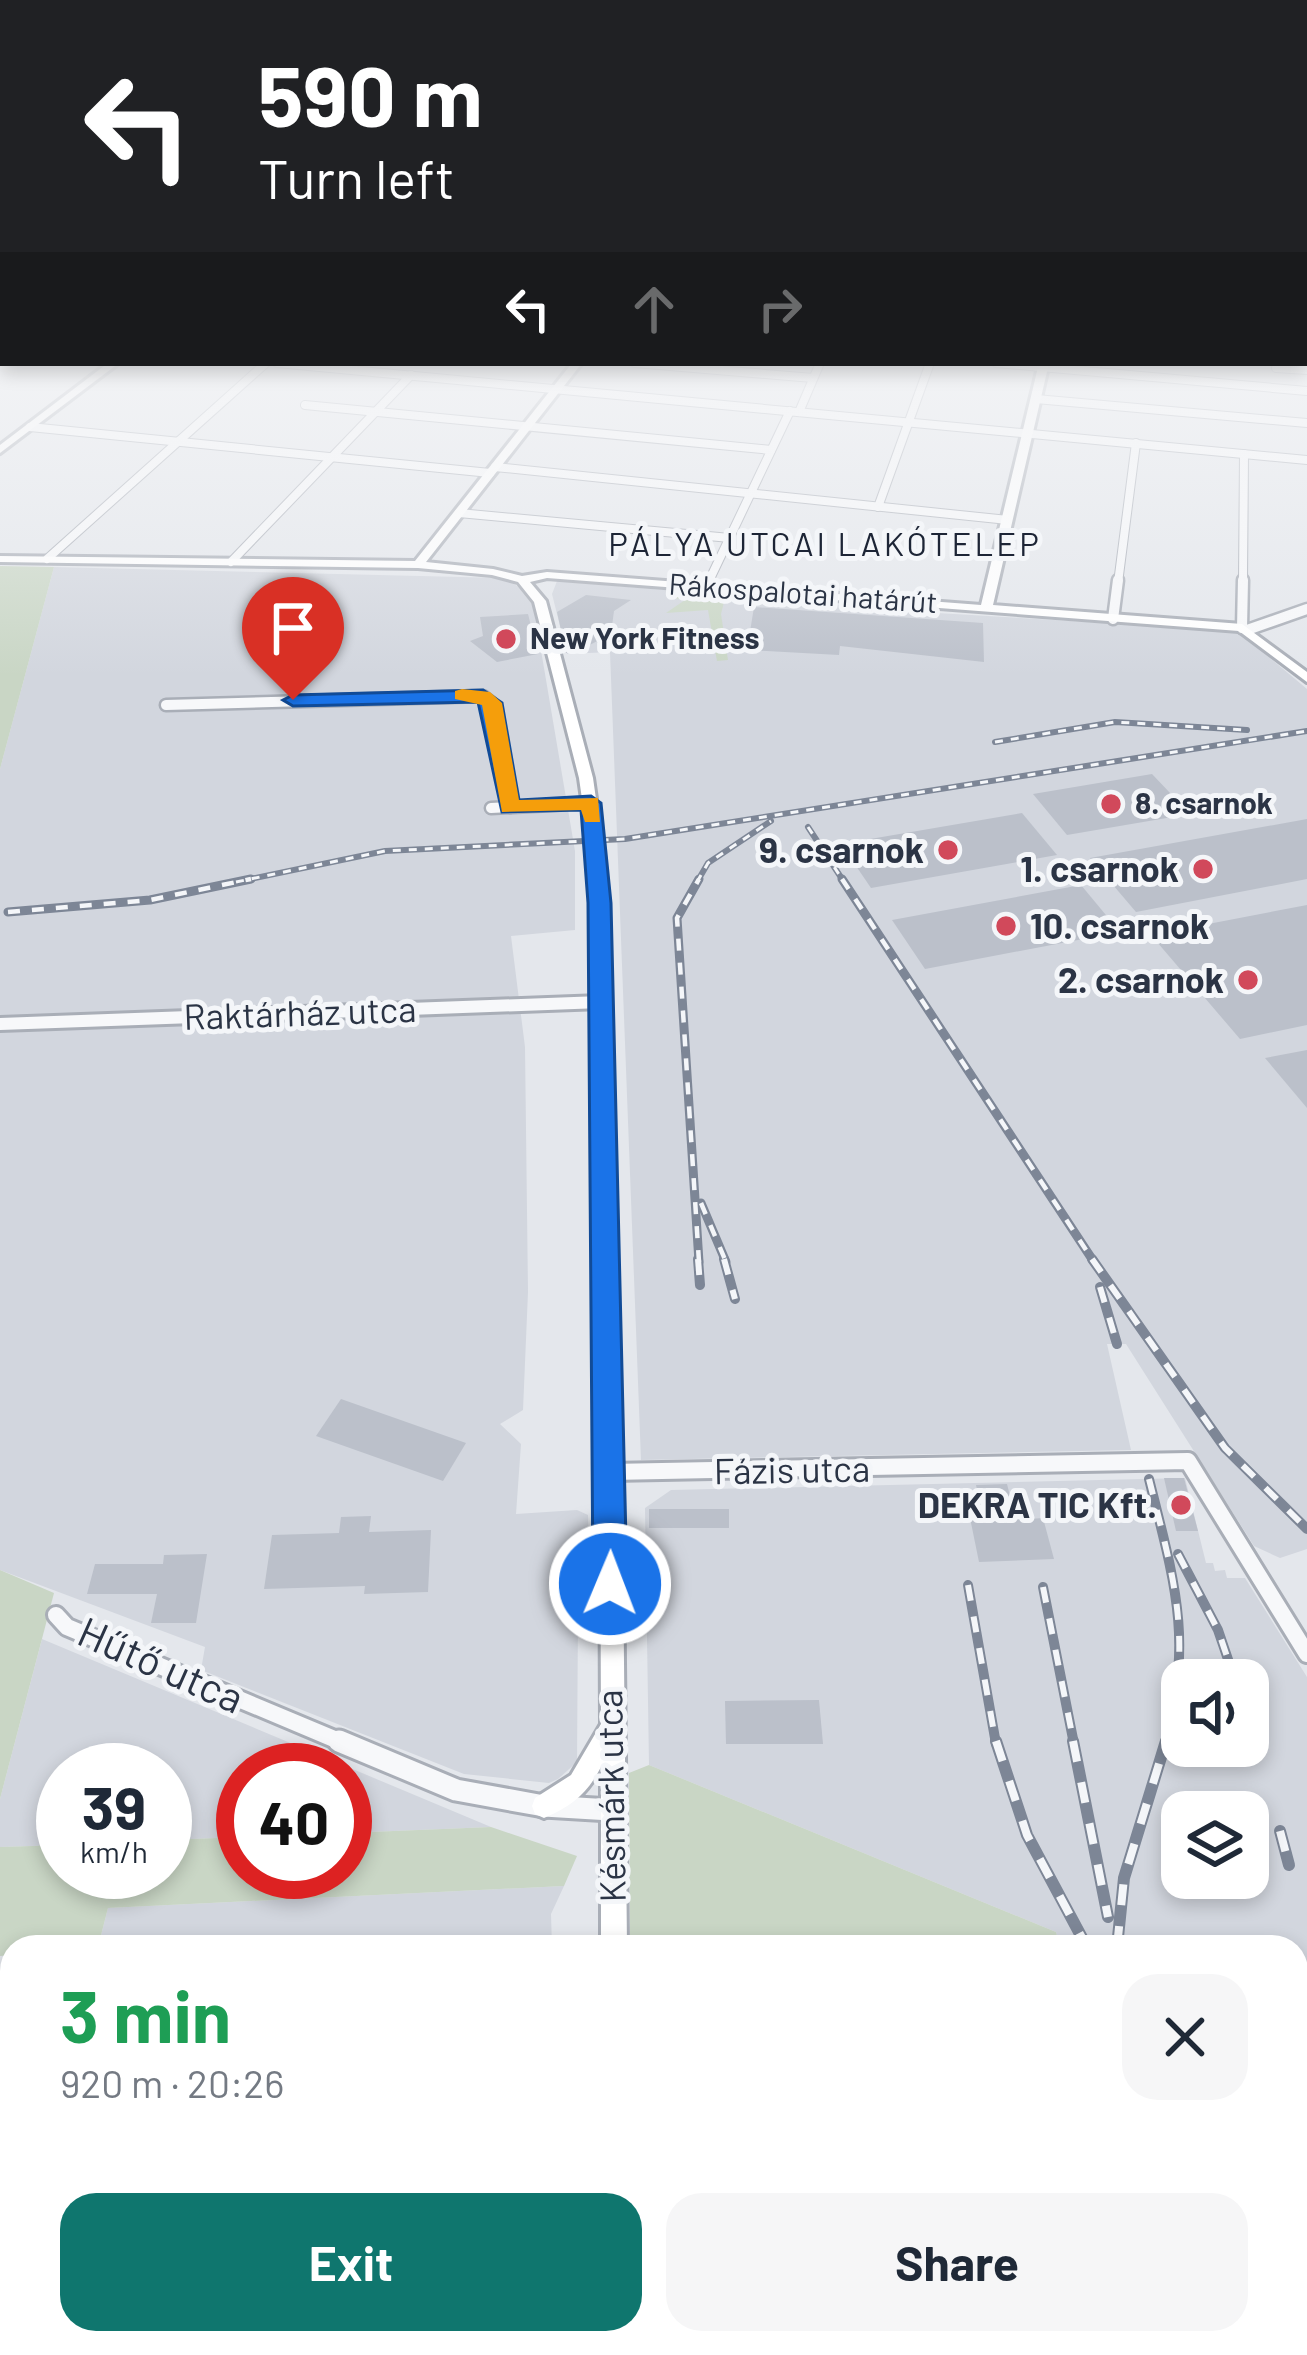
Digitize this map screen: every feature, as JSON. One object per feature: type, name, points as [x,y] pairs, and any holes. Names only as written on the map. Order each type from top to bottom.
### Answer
[{"type":"street","points":[[47,559],[163,456]]},
{"type":"street","points":[[321,456],[1008,520]]},
{"type":"street","points":[[418,565],[504,456]]},
{"type":"street","points":[[706,587],[768,456]]},
{"type":"street","points":[[878,507],[896,456]]},
{"type":"street","points":[[986,609],[1023,456]]},
{"type":"street","points":[[1113,619],[1134,456]]},
{"type":"street","points":[[1244,456],[1244,629]]},
{"type":"street","points":[[1264,456],[1307,460]]},
{"type":"street","points":[[231,562],[332,457]]},
{"type":"street","points":[[459,513],[730,538]]},
{"type":"street","name":"Rákospalotai határút","points":[[0,559],[418,565],[507,574],[522,580],[547,575],[1244,629]]},
{"type":"street","name":"Késmárk utca","points":[[522,580],[540,601],[591,803],[598,862],[611,1472],[614,1935]]},
{"type":"street","points":[[1244,629],[1307,608]]},
{"type":"street","points":[[1244,629],[1307,679]]},
{"type":"street","points":[[166,705],[483,696],[492,703],[510,807]]},
{"type":"street","points":[[491,808],[591,803]]},
{"type":"street","name":"Raktárház utca","points":[[0,1024],[601,1001]]},
{"type":"street","name":"Fázis utca","points":[[611,1472],[1188,1461],[1307,1654]]},
{"type":"street","name":"Hűtő utca","points":[[56,1615],[67,1628],[438,1784],[486,1798],[611,1810]]},
{"type":"street","points":[[544,1806],[569,1792],[590,1770],[610,1724]]},
{"type":"shaded area","points":[[54,567],[503,578],[526,591],[533,603],[575,851],[575,930],[511,936],[525,1047],[528,1292],[523,1410],[500,1424],[521,1444],[516,1514],[577,1510],[588,1515],[590,1586],[578,1614],[577,1762],[549,1783],[464,1774],[201,1670],[205,1647],[0,1570],[0,769]]},
{"type":"shaded area","points":[[557,581],[937,613],[1238,631],[1307,689],[1307,1549],[1280,1558],[1254,1546],[1126,1344],[1107,1344],[1131,1450],[641,1460],[610,652],[567,654],[552,594]]},
{"type":"shaded area","points":[[1185,1478],[1206,1563],[1213,1563],[1215,1571],[1225,1570],[1227,1578],[1245,1578],[1307,1677],[1307,1935],[1057,1935],[649,1765],[645,1508],[671,1490]]},
{"type":"shaded area","points":[[42,1639],[290,1743],[216,1743],[216,1838],[192,1839],[192,1743],[36,1743],[36,1846],[0,1847],[0,1799]]},
{"type":"shaded area","points":[[372,1777],[491,1827],[372,1832]]},
{"type":"shaded area","points":[[564,1886],[551,1914],[552,1935],[101,1935],[108,1908],[372,1899],[372,1895]]},
{"type":"green space","points":[[0,566],[54,567],[0,769]]},
{"type":"green space","points":[[670,593],[725,598],[721,614],[728,660],[717,661],[708,610],[666,613],[685,600],[668,597]]},
{"type":"green space","points":[[0,1570],[54,1593],[0,1799]]},
{"type":"green space","points":[[649,1765],[1057,1935],[630,1935],[629,1773]]},
{"type":"green space","points":[[491,1827],[577,1856],[564,1886],[372,1895],[372,1832]]},
{"type":"green space","points":[[216,1838],[216,1899],[295,1899],[108,1908],[101,1935],[0,1935],[0,1847],[36,1846],[36,1899],[192,1899],[192,1839]]},
{"type":"building","points":[[586,595],[631,600],[614,611],[612,626],[598,631],[601,639],[588,646],[588,652],[566,653],[557,612]]},
{"type":"building","points":[[754,607],[983,623],[984,662],[840,646],[839,655],[747,650]]},
{"type":"building","name":"New York Fitness","points":[[528,614],[538,654],[497,662],[470,641],[483,636],[480,617]]},
{"type":"building","name":"8. csarnok","points":[[1152,774],[1190,814],[1067,835],[1033,794]]},
{"type":"building","name":"9. csarnok","points":[[1022,813],[1057,855],[871,888],[841,844]]},
{"type":"building","name":"1. csarnok","points":[[1307,819],[1307,879],[1136,912],[1090,858]]},
{"type":"building","name":"10. csarnok","points":[[1081,885],[1120,932],[925,969],[892,920]]},
{"type":"building","name":"2. csarnok","points":[[1307,905],[1307,1025],[1240,1039],[1151,935]]},
{"type":"building","points":[[1307,1050],[1307,1108],[1265,1058]]},
{"type":"building","points":[[341,1399],[466,1443],[443,1481],[316,1436]]},
{"type":"building","name":"DEKRA TIC Kft.","points":[[1164,1478],[1184,1478],[1198,1531],[1176,1531]]},
{"type":"building","points":[[1007,1484],[1016,1520],[1043,1518],[1054,1559],[979,1562],[969,1513],[982,1512],[976,1485]]},
{"type":"building","points":[[649,1509],[729,1509],[729,1528],[649,1528]]},
{"type":"building","points":[[371,1516],[369,1532],[431,1530],[428,1592],[364,1594],[365,1586],[264,1589],[272,1535],[339,1533],[341,1517]]},
{"type":"building","points":[[207,1554],[196,1623],[151,1623],[157,1594],[87,1594],[95,1564],[163,1564],[164,1555]]},
{"type":"building","points":[[819,1700],[823,1744],[726,1744],[725,1701]]},
{"type":"railway","points":[[995,742],[1115,722],[1247,730]]},
{"type":"railway","points":[[236,882],[385,851],[625,839],[1307,731]]},
{"type":"railway","points":[[697,882],[708,863],[771,821]]},
{"type":"railway","points":[[808,827],[844,882]]},
{"type":"railway","points":[[8,912],[150,900],[251,879]]},
{"type":"railway","points":[[699,879],[677,918],[699,1262]]},
{"type":"railway","points":[[842,879],[1092,1260]]},
{"type":"railway","points":[[701,1203],[726,1262]]},
{"type":"railway","points":[[698,1259],[700,1285]]},
{"type":"railway","points":[[724,1259],[735,1299]]},
{"type":"railway","points":[[1092,1260],[1225,1448],[1307,1529]]},
{"type":"railway","points":[[1100,1287],[1117,1344]]},
{"type":"railway","points":[[1149,1479],[1173,1580],[1178,1659]]},
{"type":"railway","points":[[1178,1554],[1228,1659]]},
{"type":"railway","points":[[968,1585],[996,1744]]},
{"type":"railway","points":[[1043,1587],[1074,1744]]},
{"type":"railway","points":[[996,1741],[1027,1835],[1081,1935]]},
{"type":"railway","points":[[1073,1741],[1108,1917]]},
{"type":"railway","points":[[1118,1935],[1124,1878],[1161,1757]]},
{"type":"railway","points":[[1280,1831],[1289,1865]]},
{"type":"slow traffic","points":[[462,695],[483,696],[492,703],[510,807],[591,803],[593,818]]},
{"type":"place","name":"New York Fitness","points":[[506,639]]},
{"type":"place","name":"8. csarnok","points":[[1111,804]]},
{"type":"place","name":"9. csarnok","points":[[948,850]]},
{"type":"place","name":"1. csarnok","points":[[1203,869]]},
{"type":"place","name":"10. csarnok","points":[[1006,926]]},
{"type":"place","name":"2. csarnok","points":[[1248,980]]},
{"type":"place","name":"DEKRA TIC Kft.","points":[[1181,1505]]},
{"type":"district","name":"PÁLYA UTCAI LAKÓTELEP","points":[[825,544]]},
{"type":"route","points":[[293,700],[483,696],[492,703],[510,807],[591,803],[599,903],[610,1584]]}]
